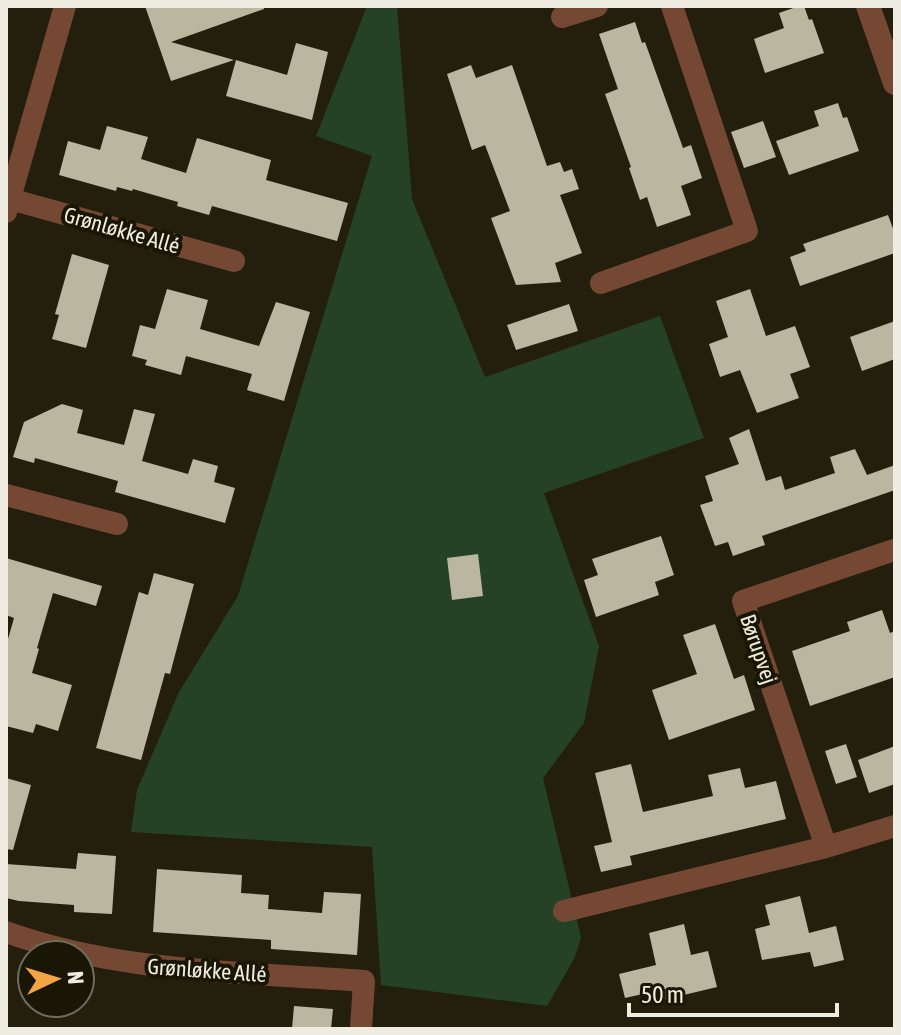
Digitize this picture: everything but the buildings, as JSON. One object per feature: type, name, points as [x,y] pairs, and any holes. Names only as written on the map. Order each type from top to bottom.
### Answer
[{"type":"street","name":"Grønløkke Allé","points":[[65,6],[8,206],[234,261]]},
{"type":"street","points":[[562,17],[597,6]]},
{"type":"street","points":[[601,283],[747,231],[672,6]]},
{"type":"street","points":[[868,6],[895,83]]},
{"type":"street","points":[[6,495],[117,524]]},
{"type":"street","name":"Børupvej","points":[[826,847],[743,601],[894,550]]},
{"type":"street","points":[[564,911],[826,847],[895,826]]},
{"type":"street","name":"Grønløkke Allé","points":[[6,932],[40,944],[132,964],[364,981],[361,1029]]},
{"type":"green space","points":[[367,6],[397,6],[412,199],[485,377],[660,316],[704,438],[544,493],[599,646],[584,723],[543,778],[581,938],[574,959],[547,1006],[381,985],[372,847],[131,832],[137,790],[179,692],[238,596],[372,156],[316,136]]}]
